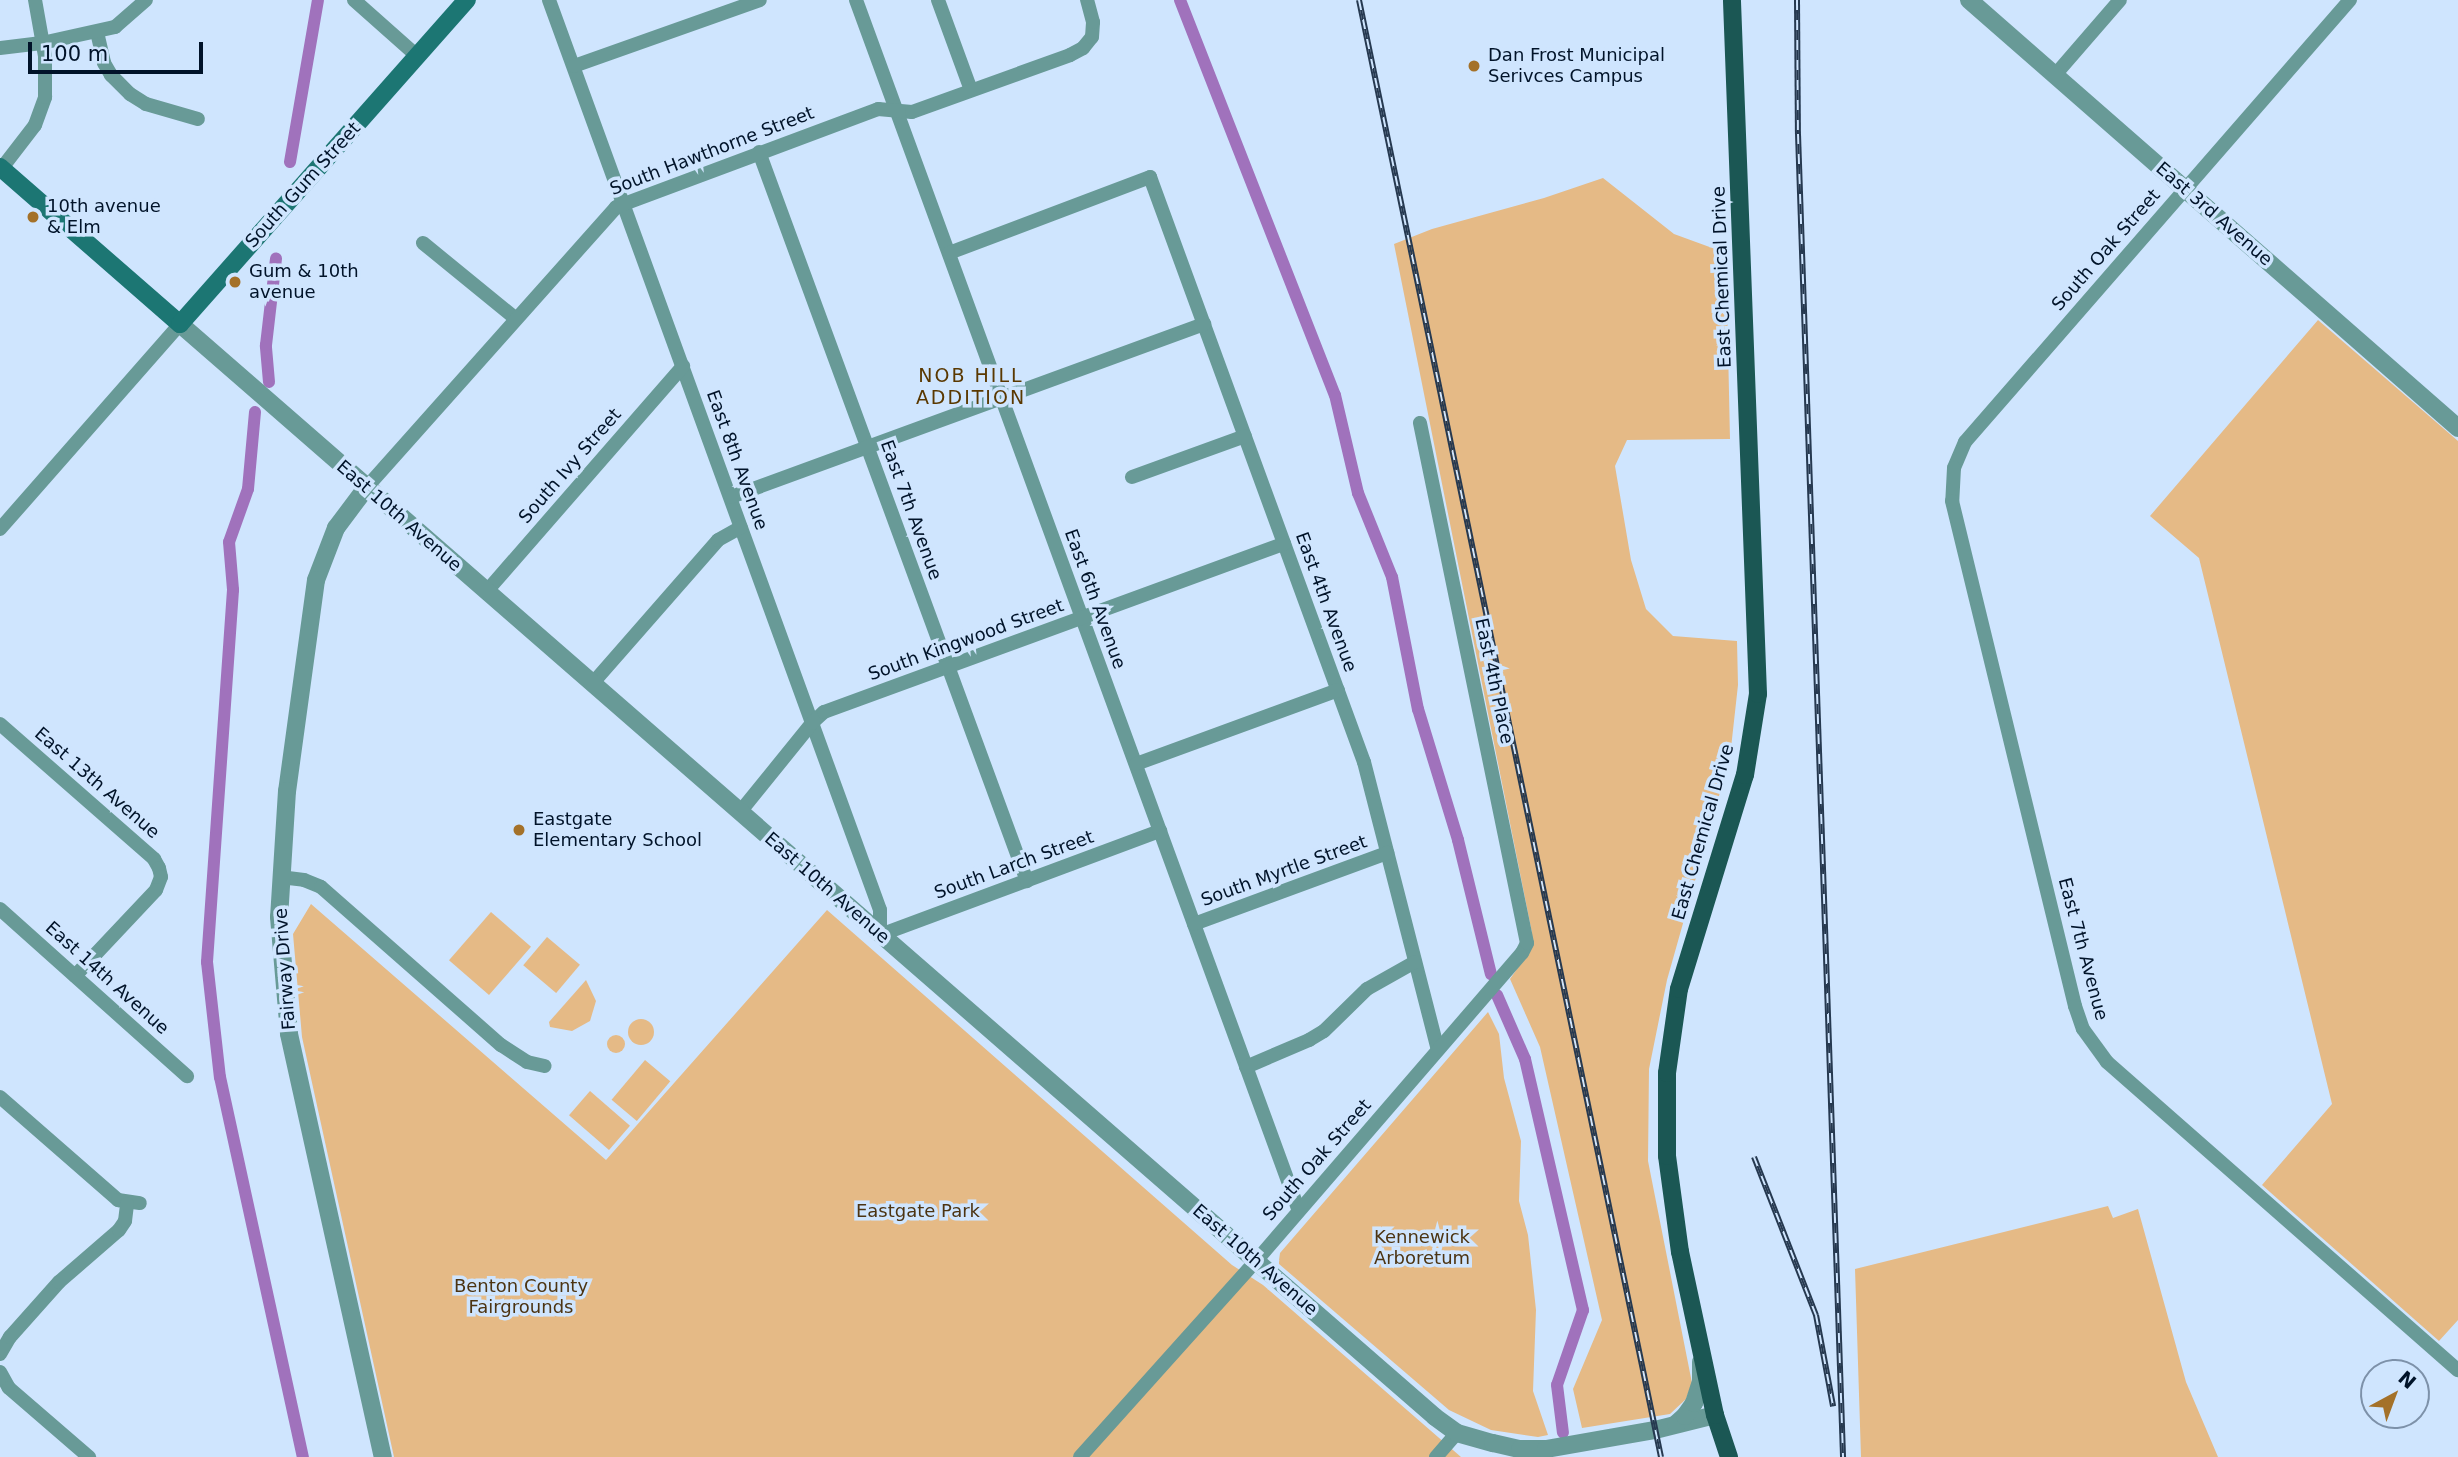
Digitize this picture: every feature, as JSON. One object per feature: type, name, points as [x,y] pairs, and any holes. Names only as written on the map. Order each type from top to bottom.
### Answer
[{"type":"main road","name":"South Gum Street","points":[[180,324],[467,0]]},
{"type":"main road","name":"East Chemical Drive","points":[[1729,1457],[1715,1415],[1680,1252],[1667,1156],[1667,1073],[1679,989],[1745,775],[1758,694],[1732,0]]},
{"type":"main road","name":"East 10th Avenue","points":[[1,167],[180,324]]},
{"type":"street","points":[[1,167],[29,135],[40,112],[46,85],[43,43],[35,0]]},
{"type":"street","points":[[0,48],[97,32],[125,22],[146,0]]},
{"type":"street","points":[[354,0],[417,56]]},
{"type":"street","name":"East 8th Avenue","points":[[549,0],[880,910],[880,935]]},
{"type":"street","points":[[574,66],[732,5],[760,0]]},
{"type":"street","name":"East 6th Avenue","points":[[856,0],[1299,1211]]},
{"type":"street","points":[[938,0],[971,90]]},
{"type":"street","name":"South Hawthorne Street","points":[[366,488],[609,212],[623,203],[878,109],[912,112],[1070,55],[1083,48],[1092,37],[1093,22],[1087,0]]},
{"type":"street","name":"East 3rd Avenue","points":[[1969,0],[2458,428]]},
{"type":"street","points":[[2055,75],[2120,0]]},
{"type":"street","name":"South Oak Street","points":[[1954,468],[1965,442],[2350,0]]},
{"type":"street","points":[[97,32],[104,63],[111,75],[131,94],[146,104],[198,119]]},
{"type":"street","name":"East 7th Avenue","points":[[759,152],[1027,881]]},
{"type":"street","name":"East 4th Avenue","points":[[949,253],[1150,177],[1364,762],[1438,1050]]},
{"type":"street","points":[[423,243],[515,318]]},
{"type":"street","name":"East 10th Avenue","points":[[180,324],[1435,1418],[1457,1433],[1520,1449],[1546,1449],[1715,1415]]},
{"type":"street","name":"South Gum Street","points":[[0,528],[180,324]]},
{"type":"street","points":[[731,497],[1204,324]]},
{"type":"street","name":"South Ivy Street","points":[[486,592],[683,366]]},
{"type":"street","name":"East 4th Place","points":[[1420,423],[1527,933],[1525,948]]},
{"type":"street","points":[[1132,477],[1245,436]]},
{"type":"street","name":"East 7th Avenue","points":[[1954,468],[1951,482],[1956,519],[2075,1006],[2083,1029],[2107,1062],[2458,1370]]},
{"type":"street","name":"Fairway Drive","points":[[366,488],[336,528],[316,580],[295,728],[280,877],[281,955],[289,1034],[383,1457]]},
{"type":"street","points":[[592,684],[718,540],[741,527]]},
{"type":"street","name":"South Kingwood Street","points":[[740,812],[812,723],[824,712],[1284,544]]},
{"type":"street","points":[[1136,764],[1338,690]]},
{"type":"street","name":"East 13th Avenue","points":[[0,724],[154,859],[161,877],[156,890],[75,976]]},
{"type":"street","name":"South Larch Street","points":[[880,935],[1160,831]]},
{"type":"street","name":"South Myrtle Street","points":[[1194,925],[1387,853]]},
{"type":"street","points":[[280,877],[304,880],[321,887],[501,1045],[527,1062],[544,1066]]},
{"type":"street","name":"East 14th Avenue","points":[[0,909],[187,1076]]},
{"type":"street","name":"South Oak Street","points":[[1080,1457],[1256,1261],[1525,948]]},
{"type":"street","points":[[1246,1067],[1324,1031],[1367,989],[1415,962]]},
{"type":"street","points":[[0,1097],[118,1200],[133,1203],[119,1230],[59,1282],[10,1337],[0,1354]]},
{"type":"street","points":[[1674,1425],[1685,1416],[1694,1402],[1700,1381],[1702,1355]]},
{"type":"street","points":[[0,1372],[9,1388],[89,1457]]},
{"type":"street","points":[[1436,1457],[1457,1433]]},
{"type":"green space","points":[[1603,178],[1674,234],[1726,253],[1730,439],[1627,440],[1615,466],[1631,560],[1646,609],[1673,636],[1737,641],[1738,685],[1730,757],[1667,980],[1649,1069],[1648,1161],[1692,1383],[1686,1399],[1670,1414],[1582,1428],[1573,1389],[1602,1320],[1540,1047],[1510,979],[1528,953],[1532,933],[1394,244],[1432,229],[1544,198]]},
{"type":"green space","points":[[2318,320],[2458,441],[2458,1320],[2439,1341],[2262,1185],[2332,1104],[2199,558],[2150,516]]},
{"type":"green space","points":[[311,904],[606,1160],[827,910],[1232,1265],[1263,1285],[1461,1457],[394,1457],[302,1037],[293,934]]},
{"type":"green space","points":[[491,912],[531,947],[489,995],[449,960]]},
{"type":"green space","points":[[547,937],[580,965],[556,993],[523,965]]},
{"type":"green space","points":[[586,980],[596,1001],[590,1021],[572,1031],[550,1027],[549,1022]]},
{"type":"green space","name":"Kennewick Arboretum","points":[[1488,1012],[1499,1034],[1504,1078],[1521,1141],[1519,1201],[1528,1235],[1536,1310],[1533,1391],[1548,1435],[1538,1437],[1491,1430],[1449,1410],[1279,1264],[1280,1253]]},
{"type":"green space","points":[[641,1019],[650,1023],[654,1032],[650,1041],[641,1045],[632,1041],[628,1032],[632,1023]]},
{"type":"green space","points":[[616,1035],[622,1038],[625,1044],[622,1050],[616,1053],[610,1050],[607,1044],[610,1038]]},
{"type":"green space","points":[[645,1060],[670,1081],[637,1121],[612,1100]]},
{"type":"green space","points":[[590,1091],[630,1126],[609,1150],[569,1115]]},
{"type":"green space","points":[[2108,1206],[2113,1218],[2138,1209],[2186,1382],[2218,1457],[1861,1457],[1855,1269]]},
{"type":"waterway","points":[[290,162],[318,0]]},
{"type":"waterway","points":[[1180,0],[1335,395],[1358,493],[1392,577],[1418,709],[1458,840],[1491,974]]},
{"type":"waterway","points":[[269,382],[266,345],[276,259]]},
{"type":"waterway","points":[[255,412],[248,489],[229,542],[233,590],[207,962],[220,1077],[303,1457]]},
{"type":"waterway","points":[[1497,995],[1525,1059],[1583,1310],[1557,1385],[1563,1433]]},
{"type":"railway","points":[[1359,0],[1661,1457]]},
{"type":"railway","points":[[1797,0],[1798,134],[1843,1457]]},
{"type":"railway","points":[[1754,1157],[1816,1315],[1833,1406]]},
{"type":"place","name":"Dan Frost Municipal Serivces Campus","points":[[1474,66]]},
{"type":"place","name":"10th avenue & Elm","points":[[33,217]]},
{"type":"place","name":"Gum & 10th avenue","points":[[235,282]]},
{"type":"place","name":"Eastgate Elementary School","points":[[519,830]]},
{"type":"district","name":"NOB HILL ADDITION","points":[[971,387]]},
{"type":"park label","name":"Eastgate Park","points":[[918,1211]]},
{"type":"park label","name":"Benton County Fairgrounds","points":[[521,1297]]}]
